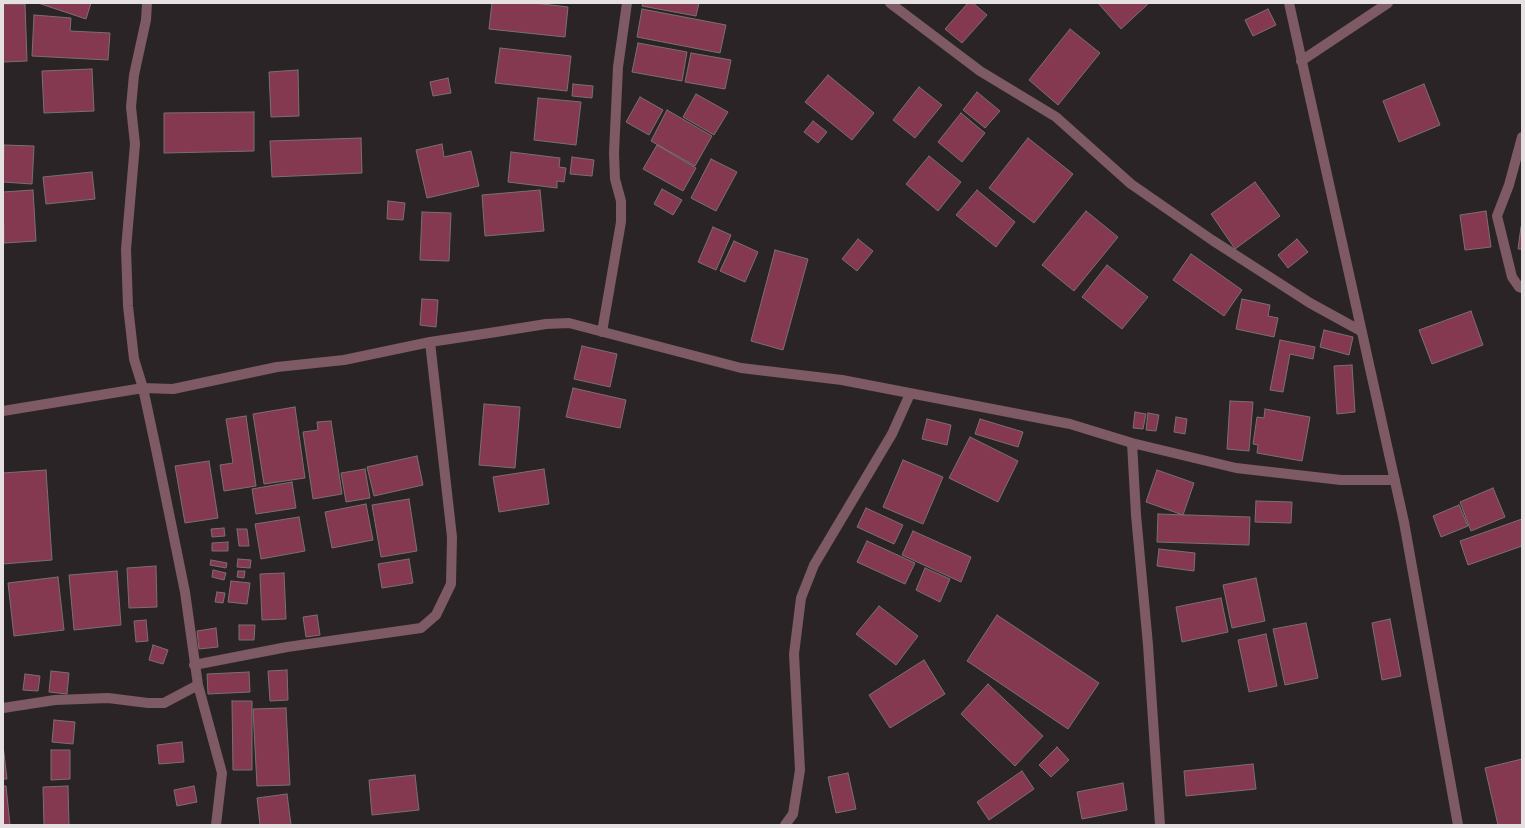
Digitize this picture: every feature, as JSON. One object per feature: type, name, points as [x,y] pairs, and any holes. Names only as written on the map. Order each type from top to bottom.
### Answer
[{"type":"street","points":[[147,3],[146,20],[134,75],[131,107],[135,144],[126,249],[128,306],[134,359],[143,388],[185,592],[198,685],[222,772],[216,825]]},
{"type":"street","points":[[602,332],[621,222],[621,201],[615,179],[614,153],[618,67],[627,3]]},
{"type":"street","points":[[890,3],[980,71],[1056,117],[1131,184],[1212,240],[1303,299],[1361,331]]},
{"type":"street","points":[[1289,3],[1300,61],[1404,522],[1458,825]]},
{"type":"street","points":[[1300,61],[1388,3]]},
{"type":"street","points":[[1522,137],[1509,185],[1497,216],[1512,277],[1519,287],[1522,288]]},
{"type":"street","points":[[3,411],[143,388],[173,389],[277,367],[344,360],[430,342],[546,324],[569,324],[741,368],[842,380],[1070,424],[1132,443],[1236,468],[1341,480],[1395,480]]},
{"type":"street","points":[[194,665],[287,647],[421,628],[436,615],[451,584],[452,537],[430,342]]},
{"type":"street","points":[[785,825],[792,814],[800,770],[794,654],[801,598],[814,565],[892,434],[910,394]]},
{"type":"street","points":[[1132,443],[1136,516],[1149,653],[1160,825]]},
{"type":"street","points":[[3,708],[55,700],[108,698],[148,703],[164,703],[198,685]]},
{"type":"building","points":[[38,3],[91,3],[86,19]]},
{"type":"building","points":[[492,3],[534,3],[568,7],[565,37],[489,29]]},
{"type":"building","points":[[643,3],[699,3],[696,16],[642,6]]},
{"type":"building","points":[[968,3],[973,3],[987,15],[962,43],[945,29]]},
{"type":"building","points":[[1098,3],[1149,3],[1121,29]]},
{"type":"building","points":[[3,4],[25,4],[27,61],[3,62]]},
{"type":"building","points":[[642,9],[726,25],[720,53],[637,37]]},
{"type":"building","points":[[1268,9],[1276,25],[1253,36],[1245,20]]},
{"type":"building","points":[[34,15],[71,18],[70,31],[110,33],[108,60],[32,56]]},
{"type":"building","points":[[1070,29],[1100,53],[1058,105],[1029,80]]},
{"type":"building","points":[[638,43],[687,52],[682,81],[632,72]]},
{"type":"building","points":[[500,48],[571,56],[567,91],[495,83]]},
{"type":"building","points":[[691,53],[731,60],[725,89],[685,82]]},
{"type":"building","points":[[92,69],[94,111],[44,113],[42,71]]},
{"type":"building","points":[[298,70],[299,116],[271,117],[269,72]]},
{"type":"building","points":[[828,75],[874,113],[852,140],[805,102]]},
{"type":"building","points":[[448,78],[451,93],[433,96],[430,82]]},
{"type":"building","points":[[573,84],[593,86],[592,98],[572,96]]},
{"type":"building","points":[[1424,84],[1440,125],[1399,142],[1383,101]]},
{"type":"building","points":[[919,87],[942,105],[915,138],[893,120]]},
{"type":"building","points":[[977,92],[1000,111],[985,128],[963,110]]},
{"type":"building","points":[[696,94],[728,112],[714,135],[683,117]]},
{"type":"building","points":[[640,97],[663,110],[649,135],[626,122]]},
{"type":"building","points":[[538,98],[581,102],[576,145],[534,140]]},
{"type":"building","points":[[667,110],[712,136],[695,166],[651,141]]},
{"type":"building","points":[[254,112],[254,151],[164,153],[164,113]]},
{"type":"building","points":[[961,113],[985,133],[962,162],[938,142]]},
{"type":"building","points":[[813,121],[827,132],[818,143],[804,132]]},
{"type":"building","points":[[361,138],[362,173],[272,177],[270,141]]},
{"type":"building","points":[[1028,138],[1073,174],[1034,223],[989,188]]},
{"type":"building","points":[[442,144],[444,157],[471,151],[479,186],[427,198],[416,150]]},
{"type":"building","points":[[4,145],[34,146],[32,184],[3,182]]},
{"type":"building","points":[[657,145],[696,168],[683,191],[643,169]]},
{"type":"building","points":[[511,152],[560,158],[559,167],[566,168],[564,182],[557,181],[557,188],[508,182]]},
{"type":"building","points":[[929,156],[961,182],[938,211],[906,184]]},
{"type":"building","points":[[572,157],[594,160],[592,176],[570,174]]},
{"type":"building","points":[[711,159],[737,172],[716,211],[691,198]]},
{"type":"building","points":[[92,172],[95,199],[46,204],[43,177]]},
{"type":"building","points":[[1255,182],[1280,216],[1235,249],[1211,214]]},
{"type":"building","points":[[662,189],[682,200],[673,215],[654,204]]},
{"type":"building","points":[[33,190],[36,241],[4,243],[3,192]]},
{"type":"building","points":[[540,190],[544,231],[485,236],[482,195]]},
{"type":"building","points":[[977,190],[1015,222],[996,247],[956,215]]},
{"type":"building","points":[[388,201],[405,203],[403,220],[387,219]]},
{"type":"building","points":[[1086,211],[1118,237],[1074,291],[1042,265]]},
{"type":"building","points":[[1486,211],[1491,247],[1465,250],[1460,215]]},
{"type":"building","points":[[422,212],[451,213],[449,261],[420,260]]},
{"type":"building","points":[[713,227],[731,235],[716,270],[698,262]]},
{"type":"building","points":[[1521,227],[1522,249],[1518,249]]},
{"type":"building","points":[[858,239],[873,251],[857,271],[842,259]]},
{"type":"building","points":[[1297,239],[1308,252],[1288,268],[1278,255]]},
{"type":"building","points":[[734,241],[758,252],[745,282],[720,271]]},
{"type":"building","points":[[775,250],[808,259],[783,350],[751,341]]},
{"type":"building","points":[[1191,254],[1242,290],[1224,316],[1173,280]]},
{"type":"building","points":[[1107,265],[1148,297],[1122,329],[1082,297]]},
{"type":"building","points":[[422,299],[438,300],[436,327],[420,325]]},
{"type":"building","points":[[1242,299],[1270,305],[1268,316],[1278,318],[1274,337],[1236,329]]},
{"type":"building","points":[[1471,311],[1483,345],[1432,364],[1419,330]]},
{"type":"building","points":[[1324,330],[1353,337],[1349,355],[1320,347]]},
{"type":"building","points":[[1280,340],[1315,347],[1313,359],[1290,354],[1283,392],[1270,390]]},
{"type":"building","points":[[582,346],[617,354],[610,387],[574,379]]},
{"type":"building","points":[[1352,365],[1355,412],[1337,414],[1334,366]]},
{"type":"building","points":[[573,388],[626,400],[620,428],[566,417]]},
{"type":"building","points":[[1230,401],[1253,402],[1249,451],[1227,449]]},
{"type":"building","points":[[484,404],[520,407],[515,468],[479,465]]},
{"type":"building","points":[[295,407],[305,478],[264,484],[253,414]]},
{"type":"building","points":[[1265,409],[1310,417],[1302,461],[1257,453],[1258,445],[1253,444],[1257,417],[1264,418]]},
{"type":"building","points":[[1135,412],[1146,414],[1143,429],[1133,428]]},
{"type":"building","points":[[1148,413],[1159,415],[1156,431],[1146,430]]},
{"type":"building","points":[[246,416],[256,486],[224,491],[220,465],[233,463],[226,419]]},
{"type":"building","points":[[1176,417],[1187,419],[1185,434],[1174,432]]},
{"type":"building","points":[[927,419],[951,425],[947,445],[922,439]]},
{"type":"building","points":[[980,419],[1023,432],[1018,447],[975,434]]},
{"type":"building","points":[[331,421],[342,494],[313,499],[303,432],[318,430],[317,422]]},
{"type":"building","points":[[970,437],[1018,461],[998,502],[949,478]]},
{"type":"building","points":[[417,456],[423,485],[374,496],[367,467]]},
{"type":"building","points":[[903,460],[943,477],[923,524],[883,507]]},
{"type":"building","points":[[209,461],[218,518],[185,523],[175,466]]},
{"type":"building","points":[[365,469],[370,498],[346,502],[341,473]]},
{"type":"building","points":[[544,469],[549,504],[499,512],[493,477]]},
{"type":"building","points":[[46,470],[52,560],[3,564],[3,473]]},
{"type":"building","points":[[1157,470],[1194,483],[1183,515],[1146,502]]},
{"type":"building","points":[[292,482],[296,508],[256,514],[252,489]]},
{"type":"building","points":[[1493,488],[1505,517],[1471,531],[1460,502]]},
{"type":"building","points":[[409,499],[417,551],[381,557],[372,505]]},
{"type":"building","points":[[1256,501],[1292,502],[1291,523],[1255,522]]},
{"type":"building","points":[[366,504],[373,540],[332,548],[325,512]]},
{"type":"building","points":[[1459,505],[1468,526],[1441,537],[1433,516]]},
{"type":"building","points":[[866,508],[903,525],[894,544],[857,527]]},
{"type":"building","points":[[1158,514],[1250,517],[1249,545],[1157,542]]},
{"type":"building","points":[[299,517],[305,551],[261,559],[255,524]]},
{"type":"building","points":[[1522,519],[1522,546],[1468,565],[1460,541]]},
{"type":"building","points":[[224,528],[225,536],[212,537],[211,529]]},
{"type":"building","points":[[237,529],[247,529],[249,546],[239,546]]},
{"type":"building","points":[[913,531],[971,557],[961,582],[902,555]]},
{"type":"building","points":[[867,541],[915,563],[905,584],[857,562]]},
{"type":"building","points":[[228,542],[228,551],[212,551],[212,543]]},
{"type":"building","points":[[1159,549],[1195,553],[1194,571],[1157,566]]},
{"type":"building","points":[[238,559],[251,560],[250,568],[237,567]]},
{"type":"building","points":[[409,559],[413,583],[382,588],[378,564]]},
{"type":"building","points":[[211,560],[227,563],[226,568],[210,565]]},
{"type":"building","points":[[156,566],[157,607],[129,608],[127,568]]},
{"type":"building","points":[[925,568],[950,579],[940,602],[916,590]]},
{"type":"building","points":[[213,570],[226,573],[224,580],[212,577]]},
{"type":"building","points":[[117,571],[121,625],[74,630],[69,575]]},
{"type":"building","points":[[238,571],[245,571],[244,578],[237,577]]},
{"type":"building","points":[[284,573],[286,619],[262,620],[260,574]]},
{"type":"building","points":[[58,577],[64,630],[14,636],[8,583]]},
{"type":"building","points":[[1256,578],[1265,621],[1232,628],[1223,585]]},
{"type":"building","points":[[231,581],[250,583],[247,604],[228,602]]},
{"type":"building","points":[[217,592],[225,593],[223,603],[215,602]]},
{"type":"building","points":[[1221,598],[1228,632],[1182,642],[1176,607]]},
{"type":"building","points":[[879,606],[918,636],[896,665],[856,634]]},
{"type":"building","points":[[317,615],[320,635],[306,637],[303,617]]},
{"type":"building","points":[[997,615],[1099,683],[1068,729],[967,661]]},
{"type":"building","points":[[1390,619],[1401,676],[1382,680],[1372,623]]},
{"type":"building","points":[[146,620],[148,641],[136,642],[134,621]]},
{"type":"building","points":[[1306,623],[1318,678],[1285,685],[1273,629]]},
{"type":"building","points":[[239,625],[255,625],[254,640],[239,640]]},
{"type":"building","points":[[216,628],[218,647],[199,649],[197,631]]},
{"type":"building","points":[[1266,634],[1277,686],[1249,692],[1238,640]]},
{"type":"building","points":[[153,645],[168,650],[163,664],[149,660]]},
{"type":"building","points":[[924,660],[945,694],[890,728],[869,695]]},
{"type":"building","points":[[287,670],[288,700],[270,701],[268,671]]},
{"type":"building","points":[[51,671],[69,673],[67,694],[49,692]]},
{"type":"building","points":[[249,672],[250,692],[208,694],[207,674]]},
{"type":"building","points":[[25,674],[40,676],[38,691],[23,690]]},
{"type":"building","points":[[988,684],[1043,736],[1015,766],[961,714]]},
{"type":"building","points":[[232,701],[252,701],[252,770],[233,770]]},
{"type":"building","points":[[286,708],[290,785],[257,786],[253,709]]},
{"type":"building","points":[[54,720],[75,722],[73,744],[52,742]]},
{"type":"building","points":[[182,742],[184,762],[159,764],[157,745]]},
{"type":"building","points":[[3,745],[7,779],[3,779]]},
{"type":"building","points":[[1057,747],[1069,760],[1051,777],[1039,765]]},
{"type":"building","points":[[51,750],[70,750],[70,779],[51,780]]},
{"type":"building","points":[[1522,759],[1522,825],[1498,825],[1485,768]]},
{"type":"building","points":[[1253,764],[1256,789],[1186,796],[1184,771]]},
{"type":"building","points":[[1022,771],[1034,789],[989,820],[977,802]]},
{"type":"building","points":[[848,773],[856,809],[836,813],[828,777]]},
{"type":"building","points":[[415,775],[419,810],[372,815],[369,780]]},
{"type":"building","points":[[1123,783],[1127,810],[1082,819],[1077,792]]},
{"type":"building","points":[[3,786],[6,786],[10,825],[3,825]]},
{"type":"building","points":[[68,786],[69,825],[44,825],[43,787]]},
{"type":"building","points":[[194,786],[197,802],[177,806],[174,790]]},
{"type":"building","points":[[287,794],[291,825],[260,825],[257,798]]}]
